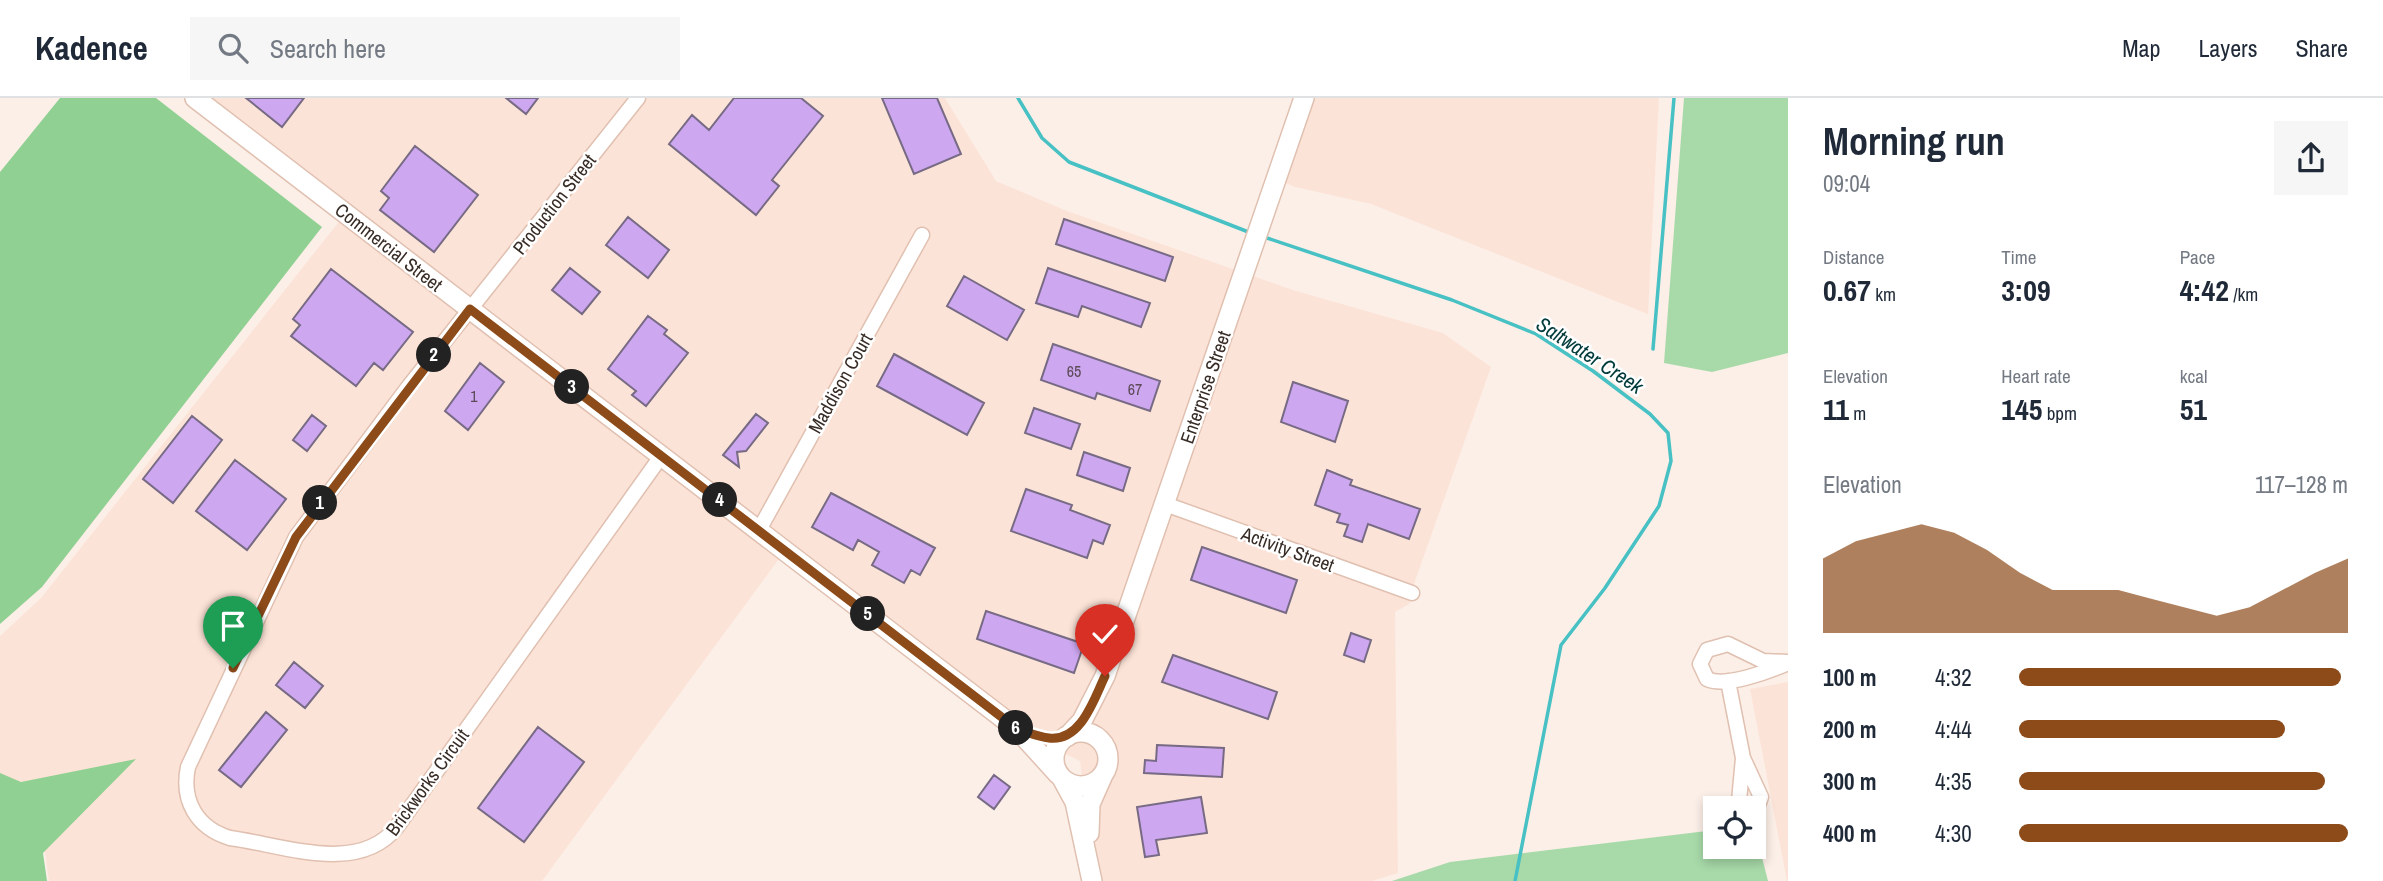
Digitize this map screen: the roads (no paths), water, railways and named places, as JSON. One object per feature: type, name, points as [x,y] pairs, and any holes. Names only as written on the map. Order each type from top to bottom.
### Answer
[{"type":"street","name":"Commercial Street","points":[[195,98],[1017,729],[1061,777]]},
{"type":"street","name":"Production Street","points":[[470,309],[638,98]]},
{"type":"street","name":"Enterprise Street","points":[[1067,736],[1082,722],[1105,676],[1304,98]]},
{"type":"street","name":"Maddison Court","points":[[758,530],[922,235]]},
{"type":"street","name":"Brickworks Circuit","points":[[470,309],[313,513],[281,565],[188,767],[188,800],[201,822],[209,829],[230,838],[337,855],[358,853],[379,845],[396,828],[662,455]]},
{"type":"street","name":"Activity Street","points":[[1165,504],[1412,593]]},
{"type":"street","points":[[1728,644],[1763,661],[1788,663],[1769,671],[1728,681],[1712,681],[1704,675],[1701,659],[1712,647],[1728,644]]},
{"type":"street","name":"Enterprise Street","points":[[1102,742],[1099,724],[1105,676]]},
{"type":"street","points":[[1728,681],[1743,758]]},
{"type":"street","name":"Commercial Street","points":[[1017,729],[1049,738],[1067,736]]},
{"type":"street","points":[[1088,852],[1090,804],[1108,759],[1102,742],[1086,733],[1067,736],[1055,754],[1061,777],[1075,802],[1088,852],[1092,881]]},
{"type":"street","points":[[1061,777],[1077,786],[1086,786],[1102,777]]},
{"type":"waterway","name":"Saltwater Creek","points":[[1018,98],[1042,138],[1069,162],[1251,233]]},
{"type":"waterway","points":[[1653,349],[1674,98]]},
{"type":"waterway","name":"Saltwater Creek","points":[[1261,236],[1452,300],[1536,334],[1593,371],[1650,414],[1668,433],[1671,461],[1659,506],[1605,588],[1561,645],[1515,881]]}]
